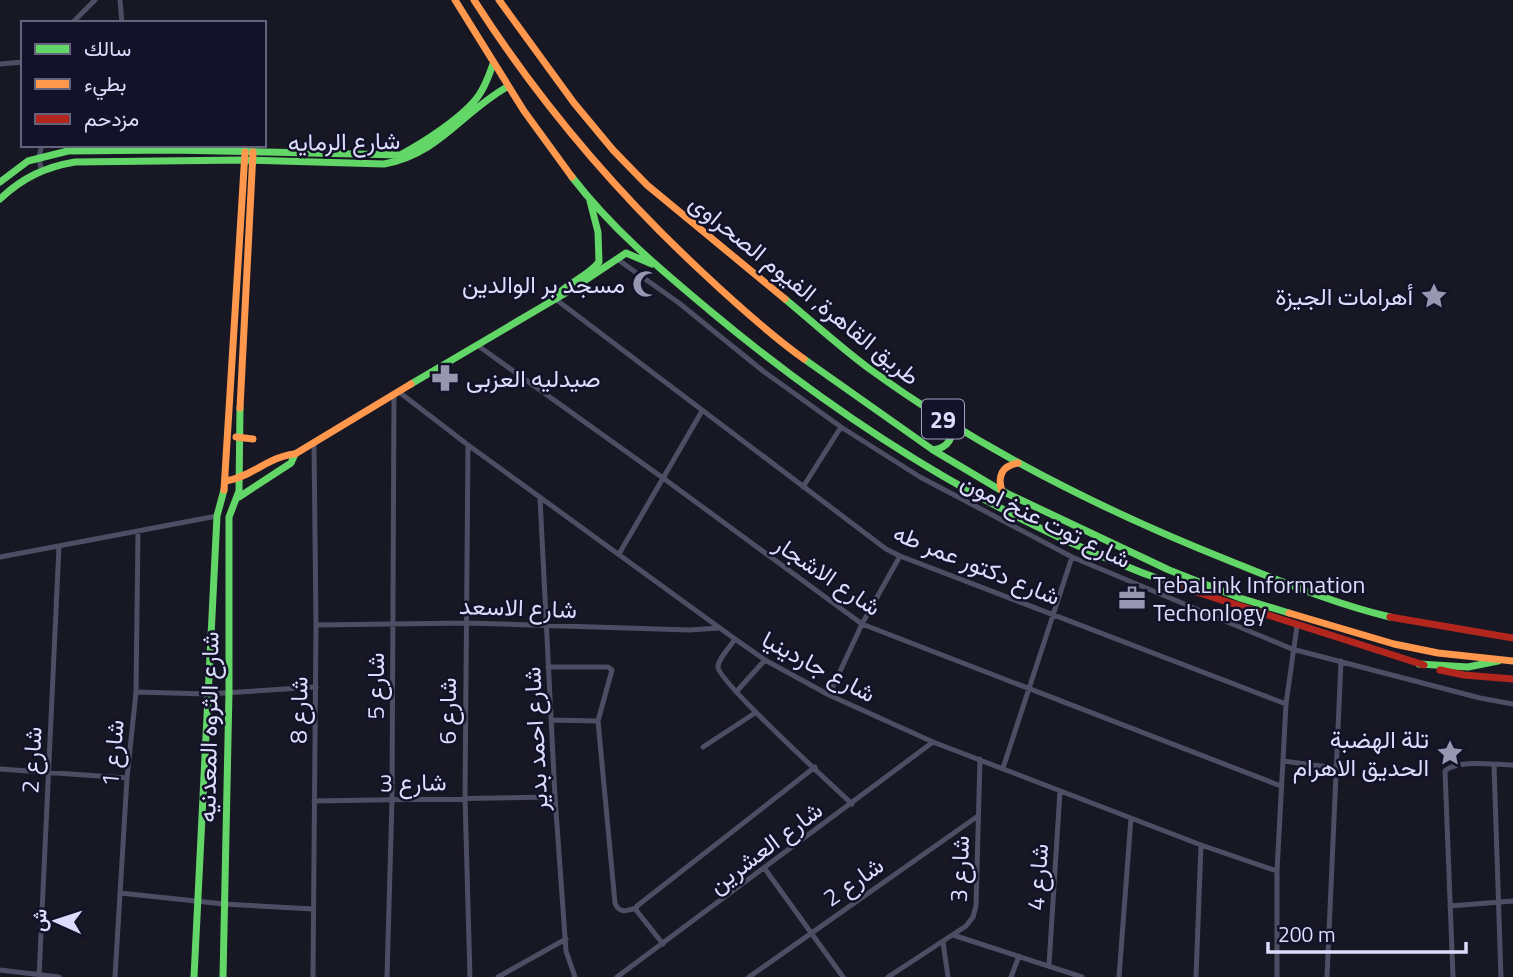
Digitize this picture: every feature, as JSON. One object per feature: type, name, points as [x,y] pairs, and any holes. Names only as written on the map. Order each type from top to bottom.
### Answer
[{"type":"main road","points":[[455,0],[508,87],[612,225],[656,266],[756,348],[897,446],[975,493],[1111,561],[1197,593],[1419,664],[1464,675],[1513,679]]},
{"type":"main road","name":"طريق القاهرة, الفيوم الصحراوى","points":[[474,0],[523,74],[557,117],[631,202],[672,244],[790,349],[933,450],[1002,491],[1169,570],[1244,600],[1394,644],[1438,653],[1513,661]]},
{"type":"main road","name":"طريق القاهرة, الفيوم الصحراوى","points":[[499,0],[573,103],[612,150],[647,185],[870,369],[951,424],[1061,487],[1128,518],[1327,599],[1417,623],[1513,638]]},
{"type":"main road","name":"شارع الرمايه","points":[[0,198],[20,180],[41,169],[85,162],[249,156],[385,156],[407,153],[426,142],[474,101],[485,87],[493,64]]},
{"type":"main road","name":"شارع الرمايه","points":[[0,182],[23,163],[39,156],[77,150],[384,164],[408,160],[429,150],[489,97],[508,87]]},
{"type":"main road","name":"شارع الثروه المعدنيه","points":[[194,977],[217,516],[226,481],[249,156]]},
{"type":"main road","name":"شارع الثروه المعدنيه","points":[[223,977],[229,692],[229,517],[232,505],[237,499],[240,479],[239,438],[249,156]]},
{"type":"main road","points":[[555,297],[560,290],[593,269],[599,262],[598,232],[588,196]]},
{"type":"main road","points":[[226,481],[240,479],[286,454],[295,454],[629,253],[656,266]]},
{"type":"main road","points":[[933,450],[950,442],[953,433],[951,424]]},
{"type":"main road","points":[[228,437],[253,439]]},
{"type":"main road","points":[[237,499],[291,463],[295,454]]},
{"type":"main road","points":[[1002,491],[1000,474],[1007,466],[1018,463]]},
{"type":"main road","points":[[1419,664],[1465,668],[1488,665],[1502,659]]},
{"type":"street","points":[[74,21],[95,0]]},
{"type":"street","points":[[120,0],[122,21]]},
{"type":"street","points":[[0,64],[21,62]]},
{"type":"street","points":[[41,169],[39,156],[42,147]]},
{"type":"street","name":"شارع توت عنخ امون","points":[[617,259],[841,427],[929,482],[1073,557],[1292,649],[1480,698],[1513,704]]},
{"type":"street","name":"شارع دكتور عمر طه","points":[[555,297],[872,539],[900,556],[1286,704]]},
{"type":"street","name":"شارع الاشجار","points":[[477,345],[862,624],[1281,786]]},
{"type":"street","name":"شارع جاردينيا","points":[[397,394],[719,628],[765,660],[829,695],[933,742],[1201,845],[1277,871]]},
{"type":"street","name":"شارع 5","points":[[387,977],[397,394]]},
{"type":"street","points":[[619,554],[702,411]]},
{"type":"street","points":[[803,486],[841,427]]},
{"type":"street","name":"شارع 8","points":[[313,977],[316,687],[314,443]]},
{"type":"street","name":"شارع 6","points":[[468,445],[466,799],[470,977]]},
{"type":"street","name":"شارع احمد بدير","points":[[540,498],[545,625],[566,951],[575,977]]},
{"type":"street","points":[[0,557],[217,516]]},
{"type":"street","name":"شارع 1","points":[[115,977],[135,692],[138,532]]},
{"type":"street","name":"شارع 2","points":[[39,976],[60,546]]},
{"type":"street","points":[[829,695],[862,624],[900,556]]},
{"type":"street","points":[[1003,768],[1073,557]]},
{"type":"street","name":"شارع الاسعد","points":[[316,625],[467,623],[689,630],[719,628]]},
{"type":"street","points":[[1278,977],[1277,871],[1281,786],[1286,704],[1297,626]]},
{"type":"street","points":[[735,639],[718,667],[720,673],[755,713],[852,804]]},
{"type":"street","points":[[736,692],[765,660]]},
{"type":"street","points":[[1327,977],[1341,661]]},
{"type":"street","points":[[548,667],[611,668],[612,673],[598,721],[615,903],[621,911],[636,908],[724,836],[815,767]]},
{"type":"street","points":[[135,692],[208,694],[316,687]]},
{"type":"street","points":[[703,747],[755,713]]},
{"type":"street","points":[[551,720],[598,721]]},
{"type":"street","name":"شارع العشرين","points":[[617,977],[933,742]]},
{"type":"street","name":"شارع 3","points":[[888,977],[953,935],[970,922],[975,912],[980,759]]},
{"type":"street","points":[[1283,761],[1336,768]]},
{"type":"street","points":[[1453,977],[1445,771],[1451,765],[1513,765]]},
{"type":"street","points":[[1494,765],[1501,977]]},
{"type":"street","points":[[0,769],[127,778]]},
{"type":"street","name":"شارع 4","points":[[1049,965],[1060,791]]},
{"type":"street","name":"شارع 3","points":[[314,801],[555,797]]},
{"type":"street","name":"شارع 2","points":[[749,977],[978,816]]},
{"type":"street","points":[[1119,977],[1131,818]]},
{"type":"street","points":[[1196,977],[1201,845]]},
{"type":"street","points":[[765,869],[844,977]]},
{"type":"street","points":[[120,893],[224,904],[313,909]]},
{"type":"street","points":[[1450,906],[1513,901]]},
{"type":"street","points":[[636,908],[663,944]]},
{"type":"street","points":[[953,935],[1082,977]]},
{"type":"street","points":[[498,977],[566,940]]},
{"type":"street","points":[[943,942],[948,977]]},
{"type":"street","points":[[1011,977],[1018,956]]},
{"type":"street","points":[[0,970],[59,977]]},
{"type":"traffic: fast","points":[[0,182],[28,161],[68,151],[171,150],[400,155],[464,112],[481,91],[493,64]]},
{"type":"traffic: fast","points":[[0,199],[34,174],[75,162],[244,160],[384,164],[403,159],[435,142],[507,87]]},
{"type":"traffic: fast","points":[[572,177],[620,231],[691,295],[818,395],[875,434],[994,505],[1056,536],[1119,564],[1184,588]]},
{"type":"traffic: fast","points":[[556,296],[599,262],[598,232],[590,201]]},
{"type":"traffic: fast","points":[[411,384],[569,291],[626,253],[652,264]]},
{"type":"traffic: fast","points":[[785,299],[860,362],[913,399],[1044,477],[1183,542],[1289,585],[1390,617]]},
{"type":"traffic: fast","points":[[804,359],[933,450],[1002,491],[1169,570],[1240,598],[1289,613]]},
{"type":"traffic: fast","points":[[223,977],[229,692],[229,517],[239,491],[240,408]]},
{"type":"traffic: fast","points":[[933,450],[949,442],[951,424]]},
{"type":"traffic: fast","points":[[239,497],[291,463],[295,454]]},
{"type":"traffic: fast","points":[[194,977],[217,516],[224,490]]},
{"type":"traffic: fast","points":[[1419,664],[1468,667],[1498,661]]},
{"type":"traffic: slow","points":[[455,0],[524,111],[572,177]]},
{"type":"traffic: slow","points":[[474,0],[551,109],[609,177],[714,284],[804,359]]},
{"type":"traffic: slow","points":[[499,0],[574,103],[613,150],[647,185],[785,299]]},
{"type":"traffic: slow","points":[[224,490],[245,152]]},
{"type":"traffic: slow","points":[[240,408],[253,152]]},
{"type":"traffic: slow","points":[[226,481],[277,458],[295,454],[411,384]]},
{"type":"traffic: slow","points":[[236,437],[253,439]]},
{"type":"traffic: slow","points":[[1002,491],[1002,472],[1018,463]]},
{"type":"traffic: slow","points":[[1289,613],[1394,644],[1438,653],[1513,661]]},
{"type":"traffic: jam","points":[[1184,588],[1424,665]]},
{"type":"traffic: jam","points":[[1390,617],[1513,638]]},
{"type":"traffic: jam","points":[[1440,670],[1513,679]]},
{"type":"place","name":"مسجد بر الوالدين","points":[[646,284]]},
{"type":"place","name":"أهرامات الجيزة","points":[[1434,296]]},
{"type":"place","name":"صيدليه العزبى","points":[[445,378]]},
{"type":"place","name":"TebaLink Information Techonlogy","points":[[1132,598]]},
{"type":"place","name":"تلة الهضبة الحديق الاهرام","points":[[1450,753]]}]
